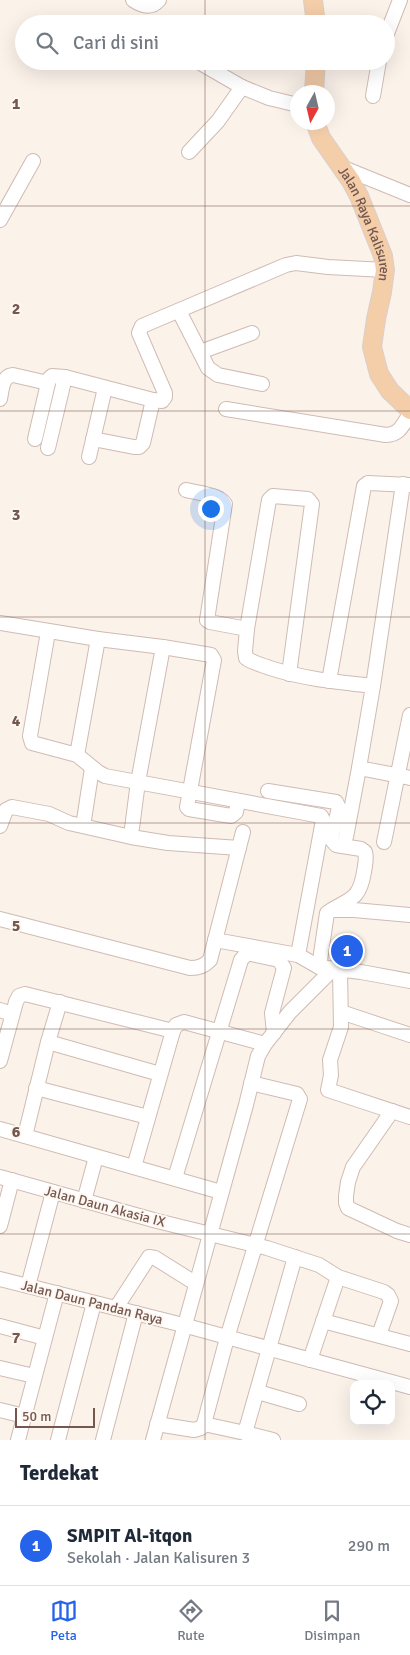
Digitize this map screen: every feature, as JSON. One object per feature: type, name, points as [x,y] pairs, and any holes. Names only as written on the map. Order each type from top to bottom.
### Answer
[{"type":"main road","points":[[313,0],[315,15]]},
{"type":"main road","points":[[314,85],[315,70]]},
{"type":"main road","name":"Jalan Raya Kalisuren","points":[[318,130],[321,138],[351,181],[359,196],[383,256],[385,270],[372,348],[379,374],[390,392],[410,412]]},
{"type":"street","points":[[133,0],[141,5],[149,6],[158,3],[160,0]]},
{"type":"street","points":[[394,15],[400,0]]},
{"type":"street","points":[[213,70],[242,87],[269,98],[290,103]]},
{"type":"street","points":[[373,96],[377,70]]},
{"type":"street","points":[[189,152],[218,121],[242,87]]},
{"type":"street","points":[[0,220],[33,161]]},
{"type":"street","points":[[341,167],[410,195]]},
{"type":"street","points":[[35,439],[48,382],[52,376],[65,377],[153,400],[162,400],[165,397],[140,333],[142,326],[286,265],[296,263],[385,270]]},
{"type":"street","points":[[179,310],[212,373],[218,376],[262,384]]},
{"type":"street","points":[[200,352],[252,333]]},
{"type":"street","points":[[0,398],[5,378],[8,375],[48,382]]},
{"type":"street","points":[[48,448],[65,377]]},
{"type":"street","points":[[89,457],[105,388]]},
{"type":"street","points":[[93,439],[139,447],[143,443],[153,400]]},
{"type":"street","points":[[226,409],[386,435],[398,433],[410,412]]},
{"type":"street","points":[[328,681],[364,486],[368,482],[406,485],[346,837]]},
{"type":"street","points":[[186,490],[216,497],[225,504],[207,620],[247,629]]},
{"type":"street","points":[[289,674],[312,504],[308,499],[273,496],[269,500],[247,629],[244,651],[246,658],[251,662],[289,674],[373,686]]},
{"type":"street","points":[[0,624],[211,655],[214,660],[189,792]]},
{"type":"street","points":[[48,632],[30,740],[35,745],[77,755],[92,768],[106,776],[321,816],[323,820],[298,955]]},
{"type":"street","points":[[77,755],[98,639]]},
{"type":"street","points":[[132,828],[138,782],[163,647]]},
{"type":"street","points":[[384,842],[404,777],[410,715]]},
{"type":"street","points":[[84,820],[92,768]]},
{"type":"street","points":[[359,768],[404,777]]},
{"type":"street","points":[[268,791],[336,802],[338,808],[331,839],[332,842],[336,845],[361,849],[365,852],[366,858],[362,885],[358,893],[326,913],[325,919],[331,968],[341,1012],[341,1027],[330,1060],[331,1074],[328,1090],[410,1117]]},
{"type":"street","points":[[0,826],[6,810],[12,807],[49,814],[69,823],[168,844],[239,848]]},
{"type":"street","points":[[0,919],[190,968],[198,968],[210,960],[243,832]]},
{"type":"street","points":[[331,910],[410,914]]},
{"type":"street","points":[[216,940],[298,955],[331,968],[410,981]]},
{"type":"street","points":[[175,1178],[241,960],[247,953],[279,960],[284,968],[272,1013],[269,1039]]},
{"type":"street","points":[[153,1440],[258,1056],[290,1012],[331,968]]},
{"type":"street","points":[[0,1060],[6,1012],[19,996],[25,994],[173,1031]]},
{"type":"street","points":[[25,1136],[48,1042],[60,1002]]},
{"type":"street","points":[[341,1012],[410,1036]]},
{"type":"street","points":[[134,1167],[176,1025],[184,1022],[219,1031],[269,1039]]},
{"type":"street","points":[[48,1042],[160,1074]]},
{"type":"street","points":[[157,1424],[194,1430],[201,1428],[204,1424],[227,1338],[300,1099],[296,1094],[251,1083]]},
{"type":"street","points":[[36,1088],[148,1117]]},
{"type":"street","points":[[392,1111],[353,1166],[348,1182],[346,1203],[348,1208],[397,1231],[410,1235]]},
{"type":"street","points":[[0,1129],[96,1158],[221,1192]]},
{"type":"street","points":[[84,1201],[96,1158]]},
{"type":"street","points":[[0,1226],[6,1178]]},
{"type":"street","name":"Jalan Daun Akasia IX","points":[[6,1178],[84,1201],[295,1257],[319,1265],[338,1277],[384,1292],[391,1301],[379,1335]]},
{"type":"street","points":[[28,1286],[54,1192]]},
{"type":"street","points":[[116,1308],[149,1257],[155,1258],[195,1283]]},
{"type":"street","points":[[246,1433],[295,1257]]},
{"type":"street","points":[[310,1360],[338,1277]]},
{"type":"street","name":"Jalan Daun Pandan Raya","points":[[0,1279],[136,1313],[410,1387]]},
{"type":"street","points":[[18,1440],[57,1293]]},
{"type":"street","points":[[58,1440],[94,1303]]},
{"type":"street","points":[[103,1440],[136,1313]]},
{"type":"street","points":[[323,1321],[410,1344]]},
{"type":"street","points":[[0,1326],[45,1338]]},
{"type":"street","points":[[0,1368],[34,1376]]},
{"type":"street","points":[[258,1392],[299,1404]]},
{"type":"street","points":[[0,1410],[24,1416]]},
{"type":"street","points":[[204,1424],[274,1440]]},
{"type":"place","name":"SMPIT Al-itqon","points":[[347,951]]}]
